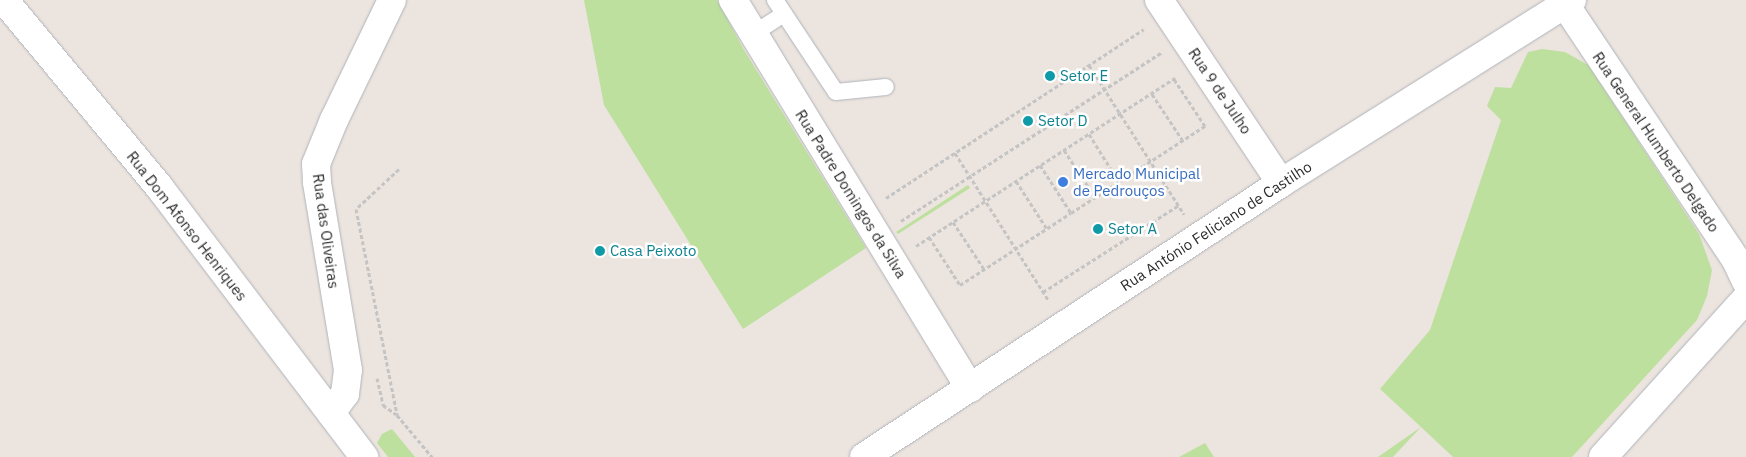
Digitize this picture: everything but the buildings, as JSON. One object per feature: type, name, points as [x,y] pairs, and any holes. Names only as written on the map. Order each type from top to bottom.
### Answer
[{"type":"street","name":"Rua Dom Afonso Henriques","points":[[4,0],[160,188],[364,457]]},
{"type":"street","name":"Rua das Oliveiras","points":[[331,413],[345,394],[348,370],[317,182],[316,164],[334,120],[392,0]]},
{"type":"street","name":"Rua Padre Domingos da Silva","points":[[733,0],[970,388]]},
{"type":"street","name":"Rua 9 de Julho","points":[[1159,0],[1281,183]]},
{"type":"street","name":"Rua António Feliciano de Castilho","points":[[864,457],[1281,183],[1566,2]]},
{"type":"street","name":"Rua General Humberto Delgado","points":[[1566,2],[1743,266]]},
{"type":"street","points":[[1603,457],[1746,298]]},
{"type":"lane","points":[[775,0],[836,92],[886,87]]},
{"type":"lane","points":[[753,34],[784,14]]},
{"type":"path","points":[[886,204],[883,200],[1150,26]]},
{"type":"path","points":[[877,236],[1184,38]]},
{"type":"path","points":[[892,261],[1200,62]]},
{"type":"path","points":[[1089,65],[1186,217],[1181,221]]},
{"type":"path","points":[[929,237],[960,285],[1151,162],[1205,126],[1174,79]]},
{"type":"path","points":[[1152,94],[1183,141]]},
{"type":"path","points":[[1089,134],[1119,182]]},
{"type":"path","points":[[1064,150],[1095,197]]},
{"type":"path","points":[[954,153],[1051,304],[1057,301]]},
{"type":"path","points":[[1040,165],[1071,213]]},
{"type":"path","points":[[397,415],[356,209],[398,169]]},
{"type":"path","points":[[1016,181],[1047,229]]},
{"type":"path","points":[[1043,292],[1178,205]]},
{"type":"path","points":[[953,222],[984,269]]},
{"type":"path","points":[[376,371],[383,405],[397,415],[432,457]]},
{"type":"green space","points":[[584,0],[717,0],[744,50],[866,248],[743,329],[604,105]]},
{"type":"green space","points":[[1542,49],[1565,52],[1588,65],[1699,234],[1712,270],[1707,296],[1697,320],[1572,457],[1453,457],[1380,389],[1430,330],[1501,120],[1487,106],[1495,87],[1511,88],[1528,52]]},
{"type":"green space","points":[[968,185],[970,188],[898,234],[896,232]]},
{"type":"green space","points":[[1421,427],[1393,457],[1378,457]]},
{"type":"green space","points":[[392,429],[415,457],[388,457],[377,443],[382,434]]},
{"type":"green space","points":[[1205,443],[1214,457],[1179,457]]},
{"type":"place","name":"Setor E","points":[[1050,76]]},
{"type":"place","name":"Setor D","points":[[1028,121]]},
{"type":"place","name":"Mercado Municipal de Pedrouços","points":[[1063,182]]},
{"type":"place","name":"Setor A","points":[[1098,229]]},
{"type":"place","name":"Casa Peixoto","points":[[600,251]]}]
